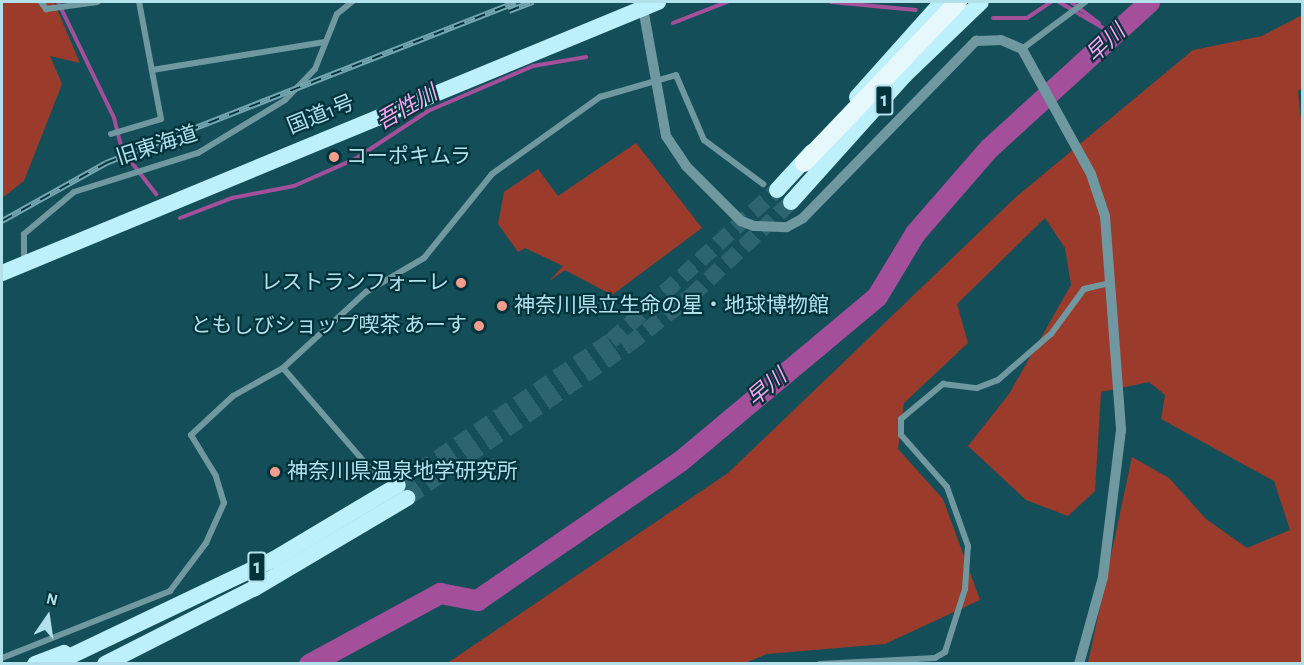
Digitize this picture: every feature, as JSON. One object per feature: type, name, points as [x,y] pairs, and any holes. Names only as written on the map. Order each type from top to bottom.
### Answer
[{"type":"highway","name":"1","points":[[804,163],[942,2]]},
{"type":"highway","name":"1","points":[[770,187],[804,163],[958,2]]},
{"type":"highway","name":"1","points":[[790,202],[905,75],[981,2]]},
{"type":"highway","name":"国道1号","points":[[2,273],[653,3]]},
{"type":"highway","name":"1","points":[[54,663],[274,559],[402,492],[255,588],[105,663]]},
{"type":"highway","name":"1","points":[[94,663],[166,633]]},
{"type":"highway","name":"1","points":[[35,663],[110,637]]},
{"type":"street","points":[[41,2],[46,9],[64,9],[98,2]]},
{"type":"street","points":[[111,134],[161,119],[139,2]]},
{"type":"street","name":"旧東海道","points":[[25,262],[24,234],[74,192],[198,153],[241,129],[302,86],[326,42],[337,14],[352,2]]},
{"type":"street","points":[[653,3],[653,78],[666,136],[727,208],[754,226],[795,223],[960,51],[989,39],[1024,52],[1091,174],[1105,216],[1105,284],[1121,430],[1103,577],[1079,663]]},
{"type":"street","points":[[1024,52],[1061,20],[1084,4]]},
{"type":"street","points":[[153,70],[326,42]]},
{"type":"street","points":[[2,658],[170,591],[206,543],[224,503],[216,476],[191,435],[233,396],[283,368],[366,292],[424,258],[492,174],[600,97],[653,78],[676,75],[704,140],[770,187]]},
{"type":"street","points":[[820,663],[934,658],[945,652],[965,589],[968,546],[947,487],[901,435],[901,419],[944,384],[976,388],[998,380],[1045,340],[1088,287],[1105,284]]},
{"type":"street","points":[[283,368],[378,479]]},
{"type":"shaded area","points":[[2,2],[54,2],[80,63],[50,56],[62,84],[24,181],[2,198]]},
{"type":"shaded area","points":[[1302,15],[1302,89],[1298,91],[1302,129],[1302,663],[1088,663],[1132,457],[1169,478],[1206,519],[1247,548],[1290,530],[1274,481],[1161,419],[1165,395],[1149,382],[1101,392],[1095,491],[1068,516],[1026,500],[968,446],[1009,394],[1071,285],[1065,248],[1045,218],[957,304],[968,343],[904,403],[898,449],[943,499],[980,600],[885,644],[767,654],[745,663],[446,664],[728,473],[1016,197],[1193,50],[1262,36]]},
{"type":"shaded area","points":[[636,143],[702,228],[612,295],[565,270],[549,281],[563,266],[525,248],[518,252],[498,224],[504,192],[538,169],[558,196]]},
{"type":"waterway","name":"吾性川","points":[[58,2],[114,118],[122,150],[156,194]]},
{"type":"waterway","name":"吾性川","points":[[673,23],[727,2]]},
{"type":"waterway","name":"吾性川","points":[[831,2],[916,10]]},
{"type":"waterway","name":"吾性川","points":[[993,18],[1027,18],[1051,2]]},
{"type":"waterway","name":"吾性川","points":[[1059,2],[1115,35]]},
{"type":"waterway","points":[[1071,2],[1099,23]]},
{"type":"waterway","name":"早川","points":[[309,664],[440,593],[477,600],[680,461],[877,296],[915,233],[989,148],[1149,2]]},
{"type":"waterway","name":"吾性川","points":[[180,218],[232,198],[294,186],[355,159],[428,111],[533,66],[586,57]]},
{"type":"tunnel","points":[[398,485],[611,341],[777,190]]},
{"type":"tunnel","points":[[407,498],[628,345],[691,296],[791,202]]},
{"type":"railway","points":[[2,221],[106,163],[516,2]]},
{"type":"railway","points":[[509,11],[533,2]]},
{"type":"place","name":"コーポキムラ","points":[[334,157]]},
{"type":"place","name":"レストランフォーレ","points":[[461,283]]},
{"type":"place","name":"神奈川県立生命の星・地球博物館","points":[[502,306]]},
{"type":"place","name":"ともしびショップ喫茶 あーす","points":[[479,326]]},
{"type":"place","name":"神奈川県温泉地学研究所","points":[[275,472]]}]
